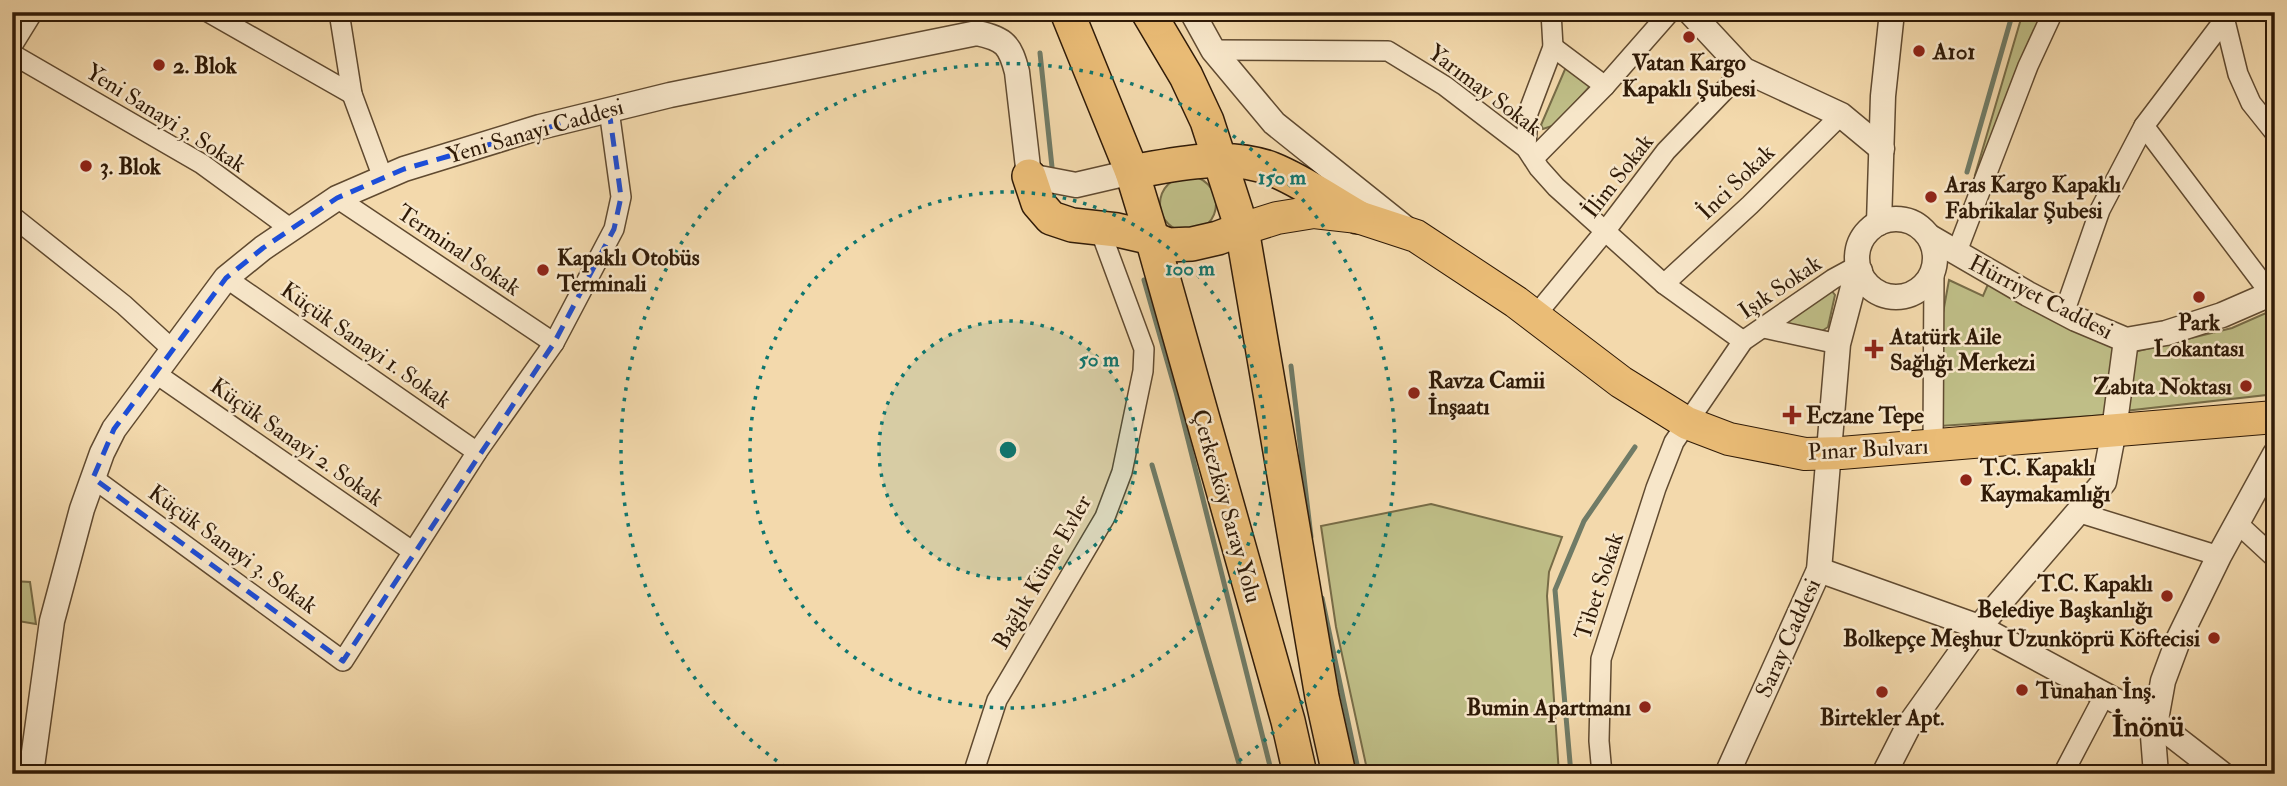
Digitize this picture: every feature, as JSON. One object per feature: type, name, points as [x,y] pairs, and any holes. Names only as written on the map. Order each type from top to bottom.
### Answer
[{"type":"highway","name":"Çerkezköy Saray Yolu","points":[[1067,12],[1132,172],[1284,708],[1300,774]]},
{"type":"highway","points":[[1148,12],[1186,76],[1207,121],[1242,229],[1322,697],[1339,774]]},
{"type":"highway","points":[[1132,172],[1179,163],[1246,162],[1272,169],[1358,217]]},
{"type":"highway","points":[[1029,176],[1038,204],[1051,218],[1072,225],[1118,230],[1152,238],[1168,245],[1192,244],[1242,229]]},
{"type":"main road","name":"Pınar Bulvarı","points":[[1242,229],[1277,218],[1314,212],[1358,217],[1416,236],[1535,316],[1621,382],[1687,423],[1729,439],[1805,454],[2275,417]]},
{"type":"street","points":[[12,46],[33,12]]},
{"type":"street","points":[[208,12],[352,94]]},
{"type":"street","points":[[339,12],[352,94],[383,178]]},
{"type":"street","points":[[1192,12],[1213,50],[1274,123],[1416,236]]},
{"type":"street","points":[[1530,153],[1528,113],[1553,47],[1550,12]]},
{"type":"street","points":[[1530,153],[1605,86],[1670,12]]},
{"type":"street","points":[[1689,12],[1744,71],[1841,115],[1882,149]]},
{"type":"street","points":[[1879,223],[1883,96],[1892,12]]},
{"type":"street","points":[[1956,254],[2028,66],[2053,12]]},
{"type":"street","points":[[2064,313],[2100,209],[2144,126],[2224,15]]},
{"type":"street","points":[[2224,15],[2238,74],[2251,103],[2275,133]]},
{"type":"street","name":"Yeni Sanayi Caddesi","points":[[31,774],[52,621],[82,509],[114,429],[226,278],[263,248],[337,198],[404,169],[540,127],[670,95],[978,33],[996,37],[1004,43],[1014,60],[1029,176]]},
{"type":"street","points":[[1553,47],[1605,86]]},
{"type":"street","name":"Yarımay Sokak","points":[[1213,50],[1388,51],[1445,86],[1530,153],[1556,187],[1664,284],[1743,341]]},
{"type":"street","name":"Yeni Sanayi 3. Sokak","points":[[12,54],[202,164],[290,229]]},
{"type":"street","name":"İlim Sokak","points":[[1535,316],[1606,230],[1666,151],[1744,71]]},
{"type":"street","points":[[412,551],[477,452],[554,343],[614,229],[621,197],[610,110]]},
{"type":"street","name":"İnci Sokak","points":[[1664,284],[1750,205],[1841,115]]},
{"type":"street","points":[[2144,126],[2272,293]]},
{"type":"street","points":[[1029,176],[1076,185],[1132,172]]},
{"type":"street","name":"Terminal Sokak","points":[[337,198],[554,343]]},
{"type":"street","points":[[12,216],[124,305],[173,349]]},
{"type":"street","points":[[1933,446],[1934,270],[1934,247],[1922,228],[1912,222],[1889,219],[1868,230],[1860,241],[1857,253],[1858,269],[1870,288],[1882,295],[1894,298],[1907,296],[1919,290],[1934,270]]},
{"type":"street","name":"Bağlık Küme Evler","points":[[973,774],[997,700],[1105,517],[1122,472],[1143,371],[1144,349],[1100,230]]},
{"type":"street","name":"Hürriyet Caddesi","points":[[1930,237],[2064,313],[2126,340],[2166,333],[2222,315],[2272,293]]},
{"type":"street","name":"Işık Sokak","points":[[1687,423],[1743,341],[1833,279],[1858,269]]},
{"type":"street","name":"Saray Caddesi","points":[[1727,774],[1819,570],[1838,344],[1858,269]]},
{"type":"street","name":"Küçük Sanayi 1. Sokak","points":[[226,278],[477,452]]},
{"type":"street","points":[[1764,328],[1838,344]]},
{"type":"street","points":[[1884,774],[1909,725],[1979,627],[2104,482],[2126,340]]},
{"type":"street","name":"Küçük Sanayi 2. Sokak","points":[[155,373],[412,551]]},
{"type":"street","name":"Tibet Sokak","points":[[1602,774],[1598,741],[1601,659],[1656,488],[1674,442],[1687,423]]},
{"type":"street","points":[[2156,774],[2153,736],[2163,681],[2179,638],[2219,556],[2275,454]]},
{"type":"street","name":"Küçük Sanayi 3. Sokak","points":[[93,478],[344,661],[412,551]]},
{"type":"street","points":[[2077,512],[2219,556]]},
{"type":"street","points":[[2236,522],[2275,558]]},
{"type":"street","points":[[1819,570],[1979,627],[2155,722],[2222,774]]},
{"type":"street","points":[[2063,774],[2104,696]]},
{"type":"highlighted area","points":[[609,110],[621,197],[614,229],[554,343],[343,661],[93,478],[114,429],[226,278],[263,248],[337,198],[404,169]]},
{"type":"shaded area","points":[[2023,12],[2048,12],[1982,177],[1975,175]]},
{"type":"shaded area","points":[[1566,67],[1592,84],[1555,125],[1543,129],[1541,125]]},
{"type":"shaded area","points":[[1188,176],[1208,184],[1216,204],[1208,224],[1188,232],[1168,224],[1160,204],[1168,184]]},
{"type":"shaded area","points":[[1949,280],[1983,296],[1989,282],[2119,349],[2106,415],[1940,426],[1941,324]]},
{"type":"shaded area","points":[[1831,290],[1835,295],[1828,327],[1819,333],[1784,323]]},
{"type":"shaded area","points":[[2275,309],[2275,394],[2124,411],[2134,352],[2232,328]]},
{"type":"shaded area","points":[[1431,504],[1562,537],[1549,572],[1547,596],[1559,774],[1368,774],[1336,627],[1321,526]]},
{"type":"shaded area","points":[[12,581],[30,582],[36,624],[12,620]]},
{"type":"waterway","points":[[1967,172],[2013,12]]},
{"type":"waterway","points":[[1040,53],[1052,167]]},
{"type":"waterway","points":[[1144,280],[1176,392],[1272,774]]},
{"type":"waterway","points":[[1291,366],[1311,537]]},
{"type":"waterway","points":[[1571,774],[1555,590],[1584,521],[1635,447]]},
{"type":"waterway","points":[[1152,465],[1242,774]]},
{"type":"waterway","points":[[1322,598],[1359,774]]},
{"type":"place","name":"Vatan Kargo Kapaklı Şubesi","points":[[1689,37]]},
{"type":"place","name":"A101","points":[[1919,51]]},
{"type":"place","name":"2. Blok","points":[[159,65]]},
{"type":"place","name":"3. Blok","points":[[86,166]]},
{"type":"place","name":"Aras Kargo Kapaklı Fabrikalar Şubesi","points":[[1931,197]]},
{"type":"place","name":"Kapaklı Otobüs Terminali","points":[[543,270]]},
{"type":"place","name":"Park Lokantası","points":[[2199,297]]},
{"type":"place","name":"Atatürk Aile Sağlığı Merkezi","points":[[1874,349]]},
{"type":"place","name":"Zabıta Noktası","points":[[2246,386]]},
{"type":"place","name":"Ravza Camii İnşaatı","points":[[1414,393]]},
{"type":"place","name":"Eczane Tepe","points":[[1792,415]]},
{"type":"place","name":"T.C. Kapaklı Kaymakamlığı","points":[[1966,480]]},
{"type":"place","name":"T.C. Kapaklı Belediye Başkanlığı","points":[[2167,596]]},
{"type":"place","name":"Bolkepçe Meşhur Uzunköprü Köftecisi","points":[[2214,638]]},
{"type":"place","name":"Tunahan İnş.","points":[[2022,690]]},
{"type":"place","name":"Birtekler Apt.","points":[[1882,692]]},
{"type":"place","name":"Bumin Apartmanı","points":[[1645,707]]},
{"type":"district","name":"İnönü","points":[[2148,726]]}]
